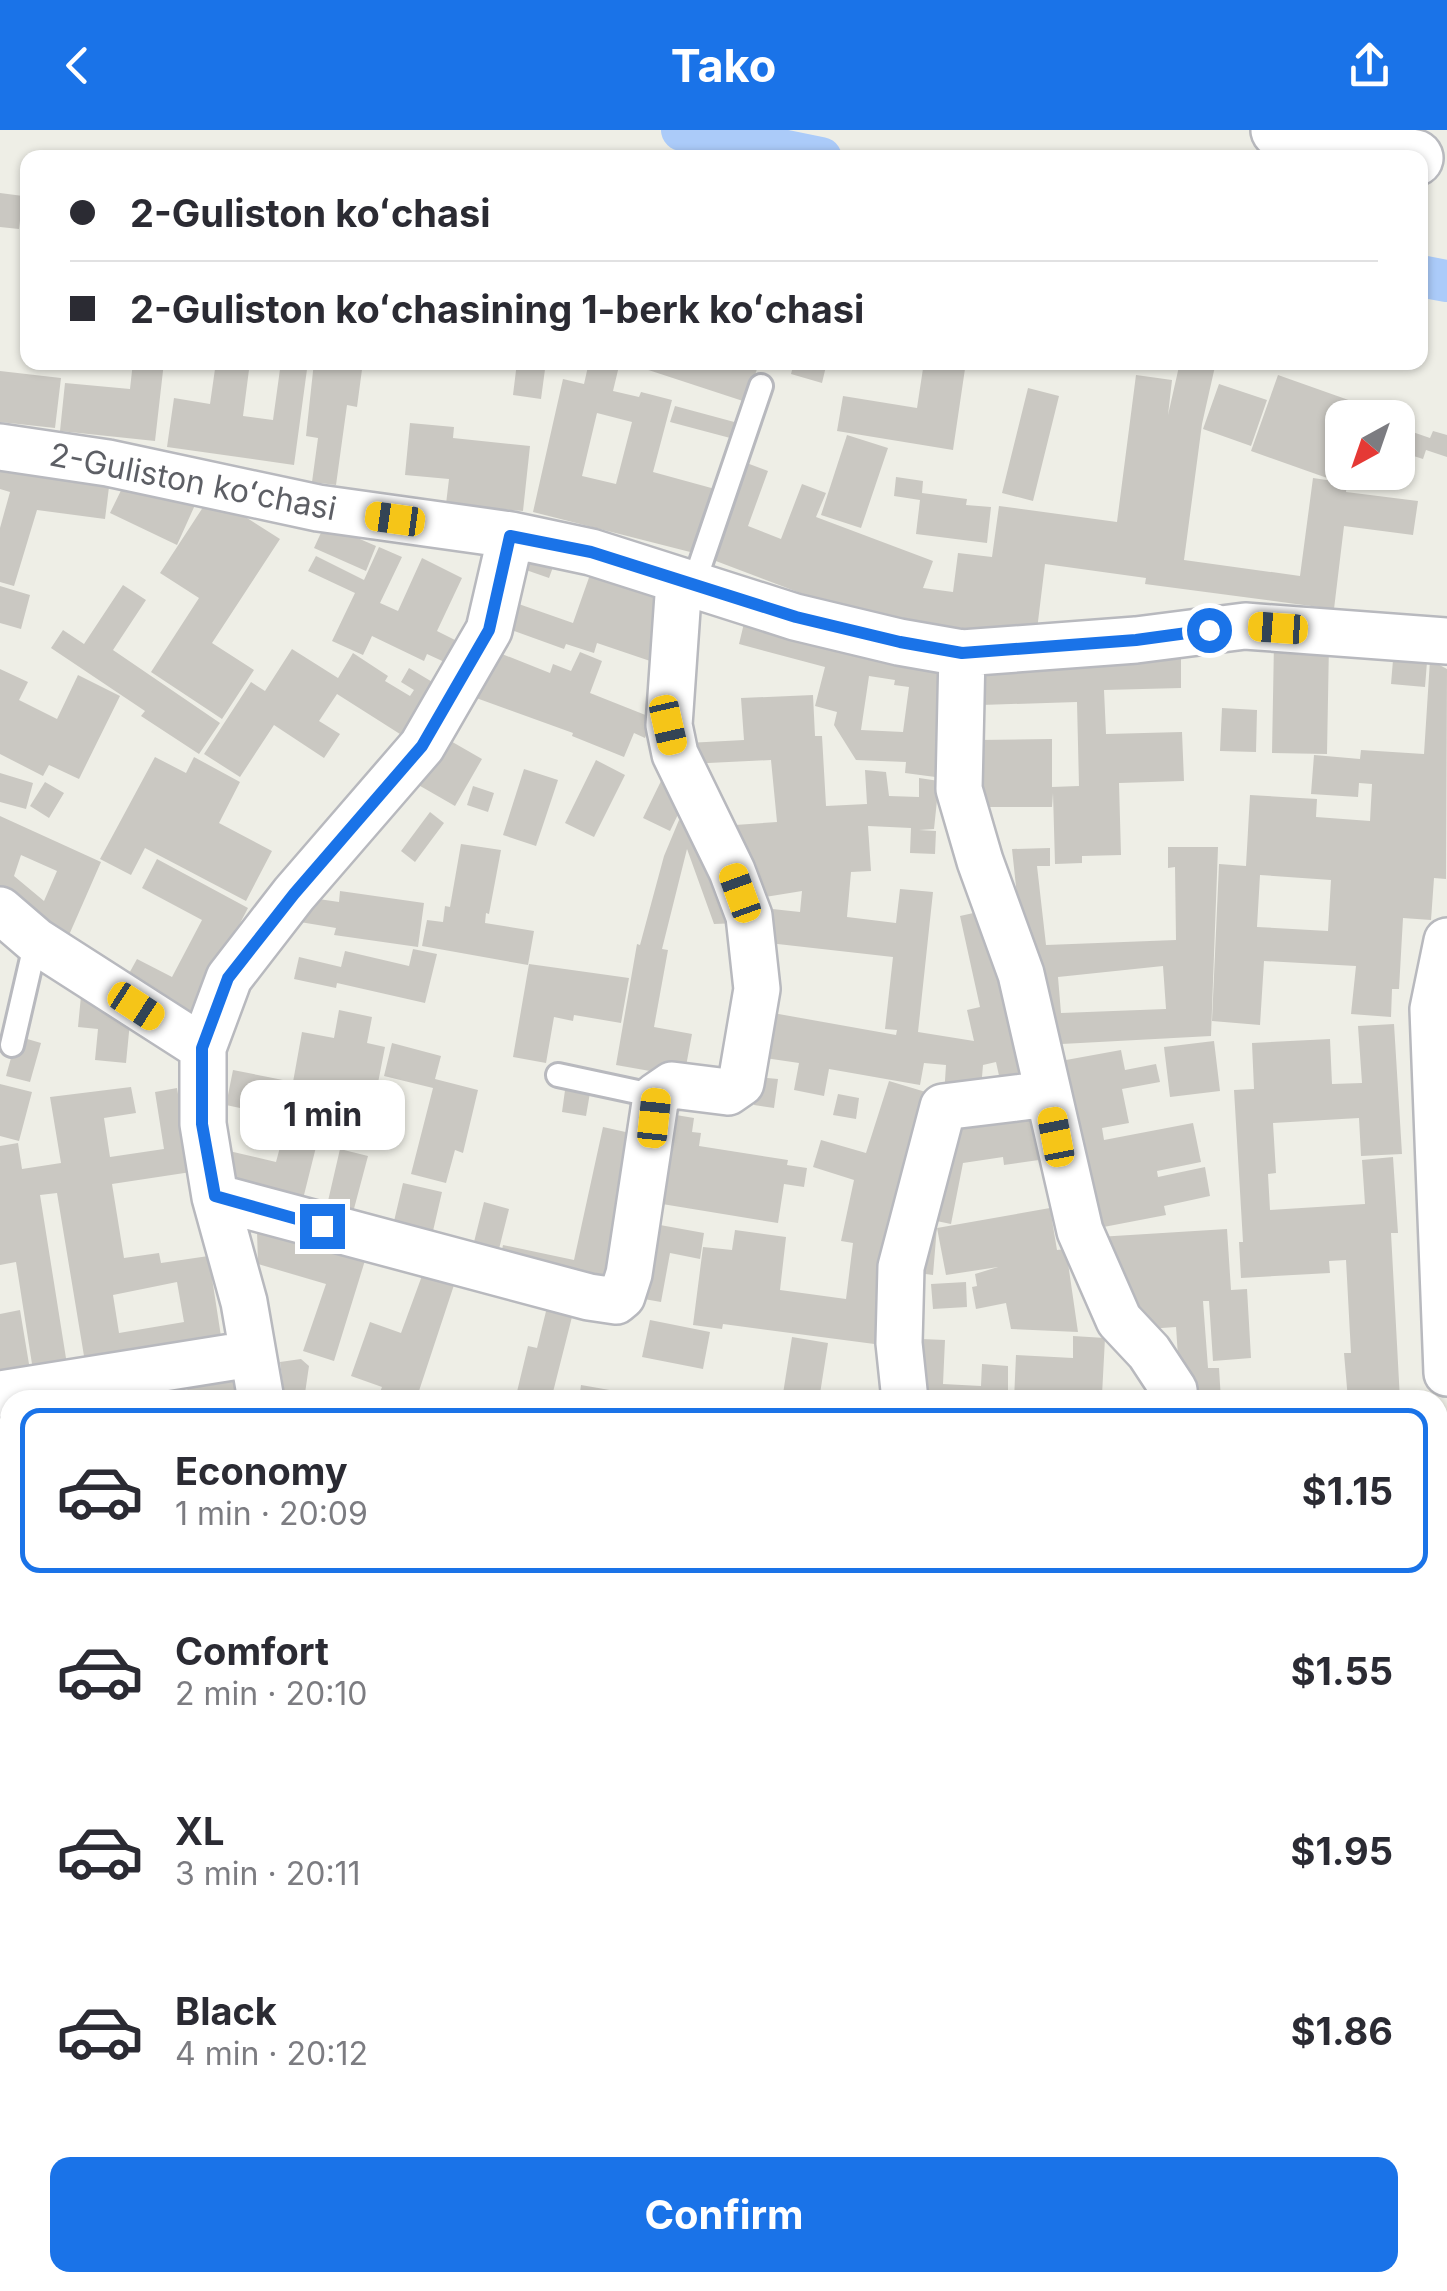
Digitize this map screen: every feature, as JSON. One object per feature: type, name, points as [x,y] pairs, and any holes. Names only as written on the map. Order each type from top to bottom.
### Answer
[{"type":"street","points":[[1279,130],[1378,150]]},
{"type":"street","name":"2-Guliston koʻchasi","points":[[0,446],[108,463],[318,508],[591,552],[796,617],[962,653],[1136,640],[1245,626],[1447,641]]},
{"type":"street","points":[[258,1390],[244,1302],[215,1196],[202,1124],[202,1048],[228,978],[294,894],[422,746],[489,630],[510,536]]},
{"type":"street","points":[[215,1196],[589,1297],[616,1300],[622,1296],[629,1274],[656,1096],[672,1085],[728,1092],[741,1083],[757,990],[749,916],[732,870],[675,754],[668,725],[686,582]]},
{"type":"street","points":[[962,653],[959,789],[1021,974],[1080,1231],[1120,1320],[1149,1352],[1174,1390]]},
{"type":"street","points":[[0,910],[36,941],[202,1048]]},
{"type":"street","points":[[1447,941],[1433,1009],[1447,1373]]},
{"type":"street","points":[[904,1390],[899,1343],[900,1268],[942,1107],[1048,1094]]},
{"type":"street","points":[[25,1390],[251,1354]]},
{"type":"lane","points":[[686,582],[761,386]]},
{"type":"lane","points":[[12,1045],[36,941]]},
{"type":"lane","points":[[558,1075],[656,1096]]},
{"type":"building","points":[[0,193],[20,196],[19,229],[0,227]]},
{"type":"building","points":[[132,370],[163,370],[155,441],[60,431],[65,383],[130,389]]},
{"type":"building","points":[[215,370],[249,370],[243,416],[273,420],[280,370],[307,370],[294,465],[167,447],[174,398],[210,404]]},
{"type":"building","points":[[313,370],[362,370],[357,407],[347,405],[336,485],[312,482],[318,438],[306,436]]},
{"type":"building","points":[[516,370],[545,370],[541,399],[513,395]]},
{"type":"building","points":[[587,370],[618,370],[613,391],[639,397],[641,392],[672,400],[653,472],[715,489],[698,554],[533,512],[563,379],[584,384]],"holes":[[[597,413],[632,422],[616,484],[582,476]]]},
{"type":"building","points":[[648,370],[757,370],[746,402]]},
{"type":"building","points":[[792,370],[825,370],[822,383],[791,374]]},
{"type":"building","points":[[923,370],[965,370],[953,450],[837,431],[843,396],[917,408]]},
{"type":"building","points":[[1178,370],[1214,370],[1202,424],[1184,560],[1300,576],[1313,478],[1325,480],[1325,490],[1418,501],[1413,535],[1344,526],[1334,609],[1145,584],[1146,578],[1045,564],[1036,638],[911,621],[906,633],[708,558],[744,462],[768,471],[748,526],[781,539],[802,484],[826,493],[816,517],[933,561],[923,588],[953,592],[958,553],[992,557],[999,506],[1117,522],[1136,375],[1172,380],[1168,415]]},
{"type":"building","points":[[0,371],[61,378],[55,428],[0,422]]},
{"type":"building","points":[[1278,375],[1349,400],[1325,400],[1325,477],[1251,451]]},
{"type":"building","points":[[1219,384],[1267,400],[1251,446],[1203,429]]},
{"type":"building","points":[[1028,388],[1059,396],[1033,501],[1002,493]]},
{"type":"building","points":[[675,406],[738,423],[734,439],[670,422]]},
{"type":"building","points":[[410,423],[454,427],[453,438],[530,446],[523,511],[446,504],[449,479],[405,475]]},
{"type":"building","points":[[1433,431],[1447,435],[1447,457],[1426,450],[1423,459],[1415,456],[1415,433],[1430,438]]},
{"type":"building","points":[[847,435],[888,448],[861,528],[821,515]]},
{"type":"building","points":[[0,461],[111,471],[105,519],[37,510],[14,586],[0,582],[0,528],[10,492],[0,489]]},
{"type":"building","points":[[129,474],[195,505],[177,545],[110,513]]},
{"type":"building","points":[[896,477],[923,481],[922,493],[967,499],[966,505],[991,507],[987,543],[916,534],[920,500],[894,496]]},
{"type":"building","points":[[211,495],[280,539],[212,643],[254,670],[222,719],[151,672],[199,598],[160,573]]},
{"type":"building","points":[[325,524],[376,546],[366,571],[314,548]]},
{"type":"building","points":[[379,547],[402,557],[380,603],[398,611],[422,558],[462,578],[437,631],[461,643],[451,665],[427,654],[424,661],[372,636],[363,655],[332,641],[355,593],[308,571],[316,556],[364,580]]},
{"type":"building","points":[[532,551],[556,559],[549,578],[526,570]]},
{"type":"building","points":[[592,569],[668,596],[659,664],[597,643],[594,653],[566,644],[564,649],[498,625],[507,600],[573,623]]},
{"type":"building","points":[[123,585],[146,600],[113,650],[220,723],[199,754],[141,716],[145,711],[51,648],[63,630],[84,644]]},
{"type":"building","points":[[0,586],[30,595],[21,629],[0,623]]},
{"type":"building","points":[[745,619],[945,673],[943,778],[905,773],[906,762],[856,760],[834,725],[837,712],[815,706],[825,667],[739,644]],"holes":[[[869,676],[895,680],[894,685],[909,687],[903,732],[861,730]]]},
{"type":"building","points":[[1274,642],[1329,643],[1327,754],[1272,753]]},
{"type":"building","points":[[487,648],[550,673],[553,664],[571,671],[580,652],[602,661],[590,693],[653,718],[645,738],[634,733],[624,757],[572,736],[573,733],[468,695]]},
{"type":"building","points":[[292,649],[338,678],[353,653],[388,676],[385,681],[410,696],[414,690],[401,682],[409,668],[444,689],[411,741],[337,694],[319,721],[340,734],[324,758],[274,725],[240,777],[204,754],[251,682],[265,691]]},
{"type":"building","points":[[1181,659],[1181,688],[1104,690],[1106,734],[1182,732],[1184,781],[1119,783],[1121,855],[1082,856],[1082,863],[1055,864],[1053,793],[1052,807],[978,807],[978,740],[1052,739],[1052,787],[1079,786],[1077,702],[981,705],[980,660]]},
{"type":"building","points":[[1393,660],[1427,662],[1425,687],[1391,684]]},
{"type":"building","points":[[1430,660],[1447,669],[1446,879],[1434,878],[1431,920],[1403,918],[1399,989],[1392,989],[1391,1017],[1351,1014],[1356,966],[1264,961],[1260,1025],[1212,1021],[1219,864],[1246,866],[1250,795],[1317,799],[1316,817],[1370,821],[1372,784],[1359,783],[1358,797],[1311,794],[1314,755],[1360,759],[1361,750],[1424,754]],"holes":[[[1260,875],[1331,880],[1328,931],[1257,927]]]},
{"type":"building","points":[[0,669],[28,682],[19,700],[57,719],[78,675],[120,696],[79,779],[49,765],[43,776],[0,754]]},
{"type":"building","points":[[813,695],[815,736],[822,736],[826,806],[867,804],[865,770],[886,772],[889,796],[919,797],[919,778],[939,781],[934,829],[919,830],[936,831],[935,854],[910,853],[911,828],[868,826],[871,871],[851,872],[847,917],[896,923],[900,889],[933,892],[918,1032],[974,1041],[967,1010],[980,1007],[960,916],[987,910],[1028,1092],[1004,1098],[996,1062],[983,1065],[981,1089],[944,1096],[946,1065],[924,1063],[920,1085],[829,1069],[824,1096],[794,1090],[799,1063],[765,1058],[773,1013],[896,1035],[897,1030],[885,1029],[893,957],[759,942],[763,908],[800,912],[802,891],[747,900],[735,825],[777,822],[771,760],[688,764],[687,743],[744,740],[741,698]]},
{"type":"building","points":[[1222,708],[1257,710],[1256,752],[1220,751]]},
{"type":"building","points":[[435,732],[482,759],[455,806],[408,779]]},
{"type":"building","points":[[155,757],[186,773],[194,757],[240,782],[219,823],[272,851],[246,901],[145,848],[131,875],[100,859]]},
{"type":"building","points":[[596,760],[625,775],[594,837],[565,823]]},
{"type":"building","points":[[524,769],[558,780],[536,846],[503,835]]},
{"type":"building","points":[[0,773],[33,783],[26,809],[0,802]]},
{"type":"building","points":[[661,781],[688,794],[670,831],[643,818]]},
{"type":"building","points":[[45,782],[64,793],[49,818],[30,806]]},
{"type":"building","points":[[473,786],[494,793],[488,812],[467,805]]},
{"type":"building","points":[[430,812],[444,823],[415,862],[401,851]]},
{"type":"building","points":[[0,816],[101,862],[62,951],[0,903]],"holes":[[[21,855],[57,871],[44,901],[14,876]]]},
{"type":"building","points":[[679,820],[700,834],[740,923],[714,924],[687,849],[662,949],[668,950],[654,1027],[692,1034],[684,1077],[616,1065],[637,944],[640,945],[664,856]]},
{"type":"building","points":[[461,844],[501,850],[485,923],[534,931],[528,965],[422,946],[427,920],[443,922],[445,906],[450,907]]},
{"type":"building","points":[[1168,847],[1218,847],[1211,1036],[1043,1045],[1026,980],[1012,849],[1050,848],[1050,866],[1037,866],[1046,945],[1176,940],[1175,867],[1168,868]],"holes":[[[1163,966],[1166,1009],[1061,1013],[1058,977]]]},
{"type":"building","points":[[157,859],[248,908],[187,1024],[121,988],[137,959],[172,977],[202,920],[142,888]]},
{"type":"building","points":[[340,891],[424,903],[418,947],[334,935],[336,928],[294,921],[298,896],[339,902]]},
{"type":"building","points":[[413,949],[437,954],[425,1003],[337,983],[336,988],[294,979],[299,957],[341,967],[345,951],[409,966]]},
{"type":"building","points":[[529,964],[629,978],[621,1023],[574,1015],[573,1021],[554,1017],[546,1063],[513,1057]]},
{"type":"building","points":[[81,996],[130,1022],[126,1063],[95,1060],[98,1029],[78,1027]]},
{"type":"building","points":[[339,1010],[372,1017],[367,1043],[385,1047],[377,1088],[390,1091],[388,1098],[349,1091],[343,1122],[255,1104],[254,1111],[226,1105],[233,1070],[293,1082],[302,1032],[334,1038]]},
{"type":"building","points":[[1394,1024],[1402,1154],[1361,1156],[1359,1118],[1273,1123],[1276,1173],[1268,1174],[1270,1210],[1365,1204],[1362,1160],[1393,1157],[1398,1233],[1391,1233],[1399,1390],[1347,1390],[1344,1353],[1351,1353],[1346,1260],[1329,1261],[1330,1273],[1241,1278],[1239,1242],[1243,1242],[1234,1090],[1254,1089],[1252,1043],[1330,1039],[1332,1084],[1362,1083],[1358,1026]]},
{"type":"building","points":[[17,1036],[41,1043],[30,1082],[6,1076]]},
{"type":"building","points":[[1214,1041],[1220,1091],[1170,1097],[1164,1047]]},
{"type":"building","points":[[392,1043],[441,1056],[435,1079],[478,1090],[463,1153],[455,1150],[446,1183],[411,1174],[433,1088],[384,1076]]},
{"type":"building","points":[[1121,1050],[1125,1070],[1156,1064],[1160,1082],[1122,1089],[1129,1123],[1102,1128],[1104,1140],[1193,1123],[1201,1162],[1157,1171],[1158,1177],[1205,1167],[1210,1196],[1164,1206],[1166,1215],[1088,1230],[1055,1062]]},
{"type":"building","points":[[757,1077],[778,1079],[774,1108],[754,1105]]},
{"type":"building","points":[[889,1081],[939,1096],[882,1345],[723,1324],[722,1329],[693,1325],[703,1247],[732,1250],[735,1230],[786,1237],[780,1290],[846,1299],[853,1243],[841,1241],[854,1180],[813,1167],[821,1140],[866,1153]]},
{"type":"building","points":[[566,1083],[591,1087],[586,1116],[562,1112]]},
{"type":"building","points":[[0,1084],[32,1092],[19,1141],[0,1136]]},
{"type":"building","points":[[131,1087],[136,1113],[104,1118],[110,1157],[164,1149],[155,1092],[177,1088],[191,1172],[112,1184],[124,1258],[159,1253],[161,1263],[222,1254],[226,1275],[212,1278],[222,1343],[86,1368],[57,1193],[40,1195],[69,1377],[35,1383],[16,1262],[0,1265],[0,1146],[18,1143],[22,1169],[61,1163],[50,1097]],"holes":[[[177,1282],[184,1322],[119,1333],[113,1295]]]},
{"type":"building","points":[[838,1094],[859,1098],[856,1119],[833,1115]]},
{"type":"building","points":[[1046,1108],[1053,1158],[1004,1165],[1003,1157],[963,1163],[951,1224],[922,1218],[941,1121]]},
{"type":"building","points":[[664,1113],[694,1118],[692,1132],[701,1133],[699,1146],[788,1160],[787,1165],[807,1168],[804,1187],[784,1184],[778,1223],[650,1202]]},
{"type":"building","points":[[289,1114],[322,1123],[302,1203],[221,1182],[229,1151],[276,1162]]},
{"type":"building","points":[[603,1127],[648,1137],[615,1291],[498,1267],[503,1245],[574,1260]]},
{"type":"building","points":[[340,1149],[368,1156],[351,1220],[325,1214]]},
{"type":"building","points":[[403,1183],[442,1192],[430,1244],[391,1234]]},
{"type":"building","points":[[484,1202],[509,1209],[495,1265],[470,1258]]},
{"type":"building","points":[[1050,1208],[1057,1250],[1066,1249],[1078,1332],[1011,1329],[1006,1303],[976,1309],[972,1287],[977,1286],[975,1274],[998,1267],[946,1275],[937,1228]]},
{"type":"building","points":[[647,1210],[663,1213],[660,1225],[704,1233],[700,1259],[670,1253],[661,1302],[627,1296]]},
{"type":"building","points":[[922,1225],[937,1226],[933,1275],[918,1273]]},
{"type":"building","points":[[1227,1229],[1231,1290],[1247,1289],[1251,1358],[1213,1361],[1209,1301],[1203,1301],[1208,1368],[1219,1368],[1220,1390],[1180,1390],[1176,1327],[1133,1330],[1098,1237]]},
{"type":"building","points":[[257,1231],[367,1254],[334,1361],[303,1351],[326,1284],[258,1264]]},
{"type":"building","points":[[423,1273],[455,1282],[419,1390],[381,1390],[382,1387],[351,1376],[370,1322],[401,1333]]},
{"type":"building","points":[[966,1282],[967,1307],[933,1309],[931,1284]]},
{"type":"building","points":[[550,1295],[576,1301],[554,1390],[517,1390],[528,1346],[537,1348]]},
{"type":"building","points":[[20,1310],[31,1376],[0,1382],[0,1314]]},
{"type":"building","points":[[650,1320],[710,1332],[703,1369],[642,1357]]},
{"type":"building","points":[[1073,1336],[1105,1338],[1102,1390],[1014,1390],[1016,1355],[1073,1358]]},
{"type":"building","points":[[792,1337],[828,1343],[821,1390],[784,1390]]},
{"type":"building","points":[[921,1339],[945,1340],[943,1384],[981,1386],[982,1364],[1008,1366],[1008,1390],[915,1390]]},
{"type":"building","points":[[301,1359],[309,1366],[305,1390],[284,1390],[280,1362]]},
{"type":"building","points":[[249,1368],[251,1390],[187,1390],[186,1371]]},
{"type":"building","points":[[581,1385],[610,1390],[580,1390]]},
{"type":"waterway","points":[[682,130],[781,150]]},
{"type":"waterway","points":[[1428,277],[1447,281]]},
{"type":"route","points":[[322,1226],[215,1196],[202,1124],[202,1048],[228,978],[294,894],[422,746],[489,630],[510,536],[591,552],[796,617],[962,653],[1136,640],[1209,630]]}]
